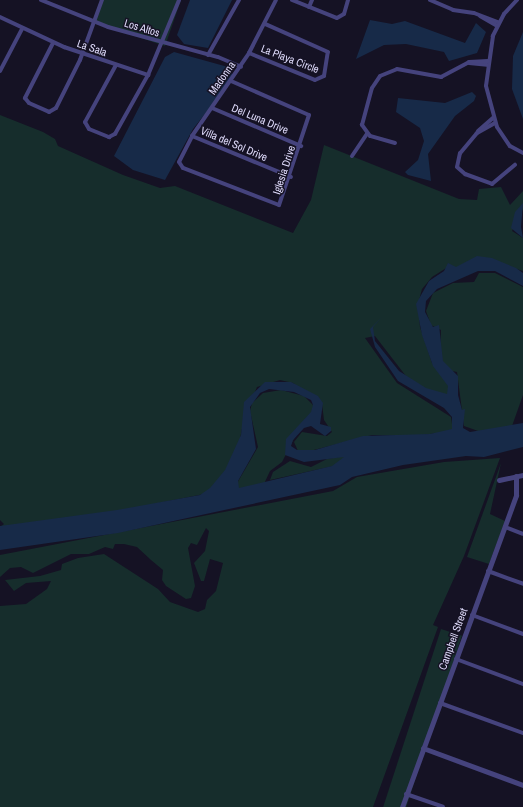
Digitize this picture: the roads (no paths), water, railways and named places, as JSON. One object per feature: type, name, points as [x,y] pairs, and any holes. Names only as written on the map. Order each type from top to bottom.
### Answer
[{"type":"street","name":"Los Altos","points":[[40,0],[94,22],[162,43],[208,54],[241,67]]},
{"type":"street","points":[[53,43],[25,96],[29,104],[47,111],[55,109],[83,54],[102,0]]},
{"type":"street","points":[[116,65],[85,122],[89,129],[107,136],[115,134],[148,76],[179,0]]},
{"type":"street","points":[[208,54],[239,0]]},
{"type":"street","name":"Madonna","points":[[179,164],[192,136],[241,67],[265,24],[276,0]]},
{"type":"street","points":[[292,0],[340,18],[348,0]]},
{"type":"street","points":[[309,7],[312,0]]},
{"type":"street","points":[[430,0],[453,10],[476,13],[498,24]]},
{"type":"street","points":[[517,0],[498,24],[487,63],[487,94],[495,123],[508,144],[523,153]]},
{"type":"street","name":"La Sala","points":[[0,17],[53,43],[148,76]]},
{"type":"street","name":"La Playa Circle","points":[[249,53],[314,80],[324,76],[330,56],[327,51],[265,24]]},
{"type":"street","points":[[0,72],[22,29]]},
{"type":"street","points":[[352,156],[367,134],[363,117],[374,85],[382,74],[400,69],[441,76],[463,64],[487,63]]},
{"type":"street","name":"Iglesia Drive","points":[[179,164],[276,206],[283,201],[301,146],[308,114],[231,81]]},
{"type":"street","name":"Del Luna Drive","points":[[212,108],[301,146]]},
{"type":"street","points":[[493,118],[477,133],[457,157],[460,171],[492,184],[515,165]]},
{"type":"street","points":[[477,133],[495,123]]},
{"type":"street","points":[[367,134],[394,143]]},
{"type":"street","name":"Villa del Sol Drive","points":[[192,136],[291,177]]},
{"type":"street","points":[[499,480],[523,475]]},
{"type":"street","name":"Campbell Street","points":[[402,807],[505,527],[516,495],[516,476]]},
{"type":"street","points":[[505,527],[523,534]]},
{"type":"street","points":[[488,571],[523,584]]},
{"type":"street","points":[[472,615],[523,634]]},
{"type":"street","points":[[456,659],[523,684]]},
{"type":"street","points":[[440,703],[523,734]]},
{"type":"street","points":[[423,748],[523,785]]},
{"type":"street","points":[[406,794],[443,807]]},
{"type":"water","points":[[190,0],[232,0],[208,48],[184,44],[177,35]]},
{"type":"water","points":[[370,20],[392,24],[405,21],[465,43],[476,23],[486,32],[477,53],[449,61],[444,52],[406,44],[384,45],[356,59]]},
{"type":"water","points":[[523,32],[523,119],[512,89],[513,56]]},
{"type":"water","points":[[174,52],[228,67],[232,74],[231,81],[193,129],[165,180],[133,170],[114,156],[165,57]]},
{"type":"water","points":[[472,92],[476,96],[474,101],[455,116],[428,154],[431,181],[408,175],[405,172],[418,160],[424,141],[420,128],[396,112],[398,98],[445,103]]},
{"type":"water","points":[[523,203],[521,227],[523,238],[511,228],[515,212]]},
{"type":"water","points":[[477,256],[492,258],[516,268],[523,273],[523,286],[495,271],[478,271],[437,289],[426,301],[425,312],[433,327],[439,325],[443,361],[458,376],[458,395],[462,410],[465,409],[463,428],[470,432],[523,423],[523,447],[484,457],[466,456],[403,465],[352,477],[340,485],[118,533],[0,550],[0,526],[117,510],[200,495],[210,488],[225,470],[241,435],[244,402],[265,382],[291,382],[318,396],[323,403],[320,424],[331,427],[331,431],[325,436],[311,426],[304,428],[293,440],[291,446],[297,450],[315,450],[363,436],[430,434],[452,429],[452,417],[444,408],[398,381],[375,347],[370,329],[382,317],[373,327],[375,341],[399,371],[426,388],[447,394],[448,386],[433,366],[422,335],[416,304],[429,281],[444,271],[448,263],[456,267]],"holes":[[[269,389],[294,392],[311,400],[313,405],[311,412],[286,439],[285,455],[304,462],[344,457],[332,466],[239,488],[238,481],[256,449],[250,407],[260,393]]]}]
